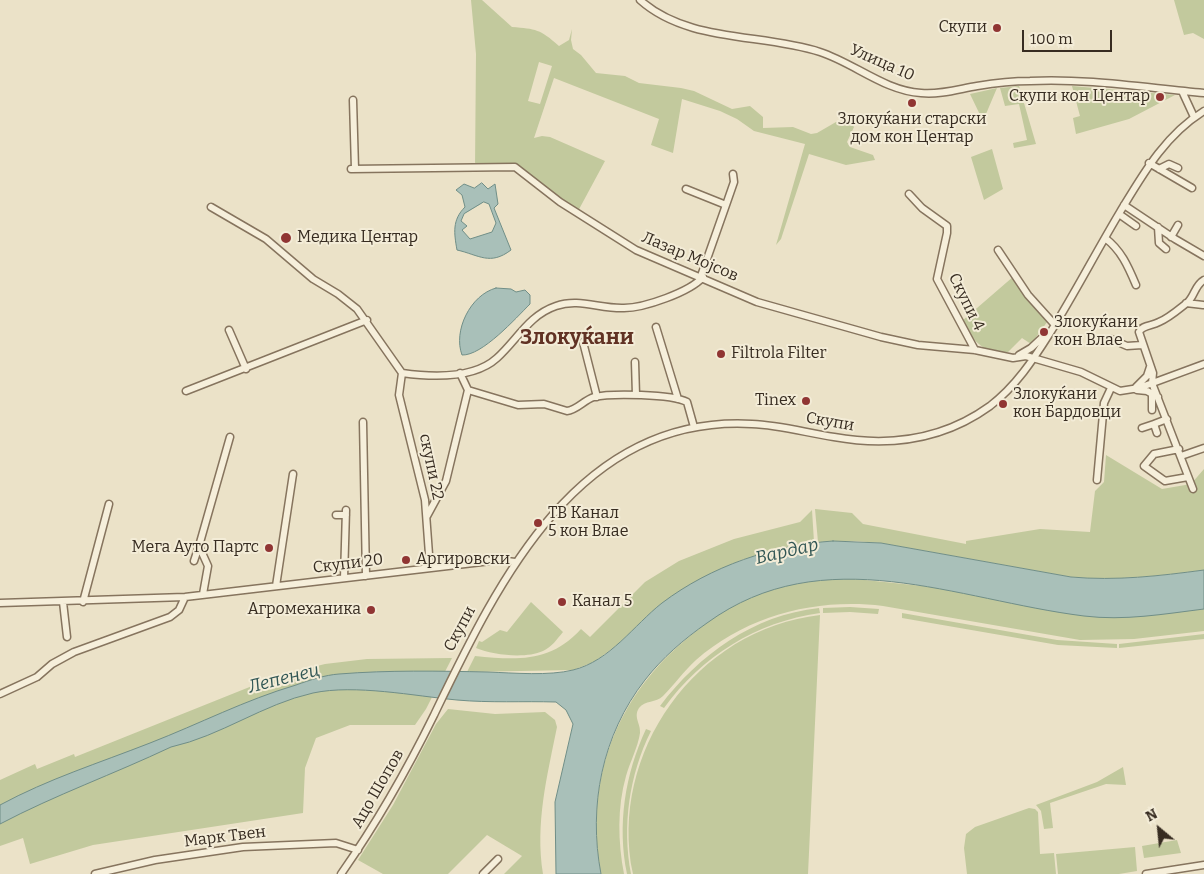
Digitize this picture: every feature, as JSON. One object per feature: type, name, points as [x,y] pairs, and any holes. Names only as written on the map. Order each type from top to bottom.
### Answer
[{"type":"street","name":"Улица 10","points":[[640,0],[661,16],[672,21],[716,32],[794,45],[820,52],[892,86],[914,93],[940,92],[988,84],[1046,80],[1204,93]]},
{"type":"street","points":[[1182,91],[1194,117]]},
{"type":"street","name":"Лазар Мојсов","points":[[353,100],[353,169],[516,166],[560,202],[620,241],[636,250],[757,302],[880,337],[918,345],[975,350],[1013,358],[1026,356],[1088,374],[1111,388]]},
{"type":"street","name":"Скупи","points":[[433,716],[459,660],[488,606],[515,562],[557,509],[599,470],[652,439],[694,427],[754,424],[853,440],[876,442],[909,440],[941,432],[971,418],[1004,394],[1034,359],[1149,163],[1171,137],[1204,111]]},
{"type":"street","points":[[1149,163],[1192,188]]},
{"type":"street","points":[[1160,169],[1169,164],[1178,168]]},
{"type":"street","points":[[212,207],[266,239],[313,279],[338,294],[366,320],[402,373],[424,376],[460,373],[492,362],[523,328],[537,316],[553,307],[577,302],[624,308],[679,294],[696,285],[702,277],[734,182],[733,174]]},
{"type":"street","points":[[686,189],[726,205]]},
{"type":"street","name":"Cкупи 4","points":[[909,194],[922,208],[947,226],[937,279],[975,350]]},
{"type":"street","points":[[1124,204],[1171,237],[1204,256]]},
{"type":"street","points":[[1119,214],[1136,226]]},
{"type":"street","points":[[1171,237],[1178,225]]},
{"type":"street","points":[[1158,227],[1159,243],[1166,249]]},
{"type":"street","points":[[1104,238],[1115,247],[1128,265],[1136,285]]},
{"type":"street","points":[[998,250],[1028,295],[1054,326],[1032,348],[1013,358],[1027,368]]},
{"type":"street","points":[[1193,489],[1167,419],[1155,395],[1150,365],[1139,334],[1141,328],[1164,320],[1186,303],[1199,283],[1204,280]]},
{"type":"street","points":[[1186,303],[1203,305]]},
{"type":"street","points":[[186,391],[246,369],[366,320]]},
{"type":"street","points":[[656,327],[678,399]]},
{"type":"street","points":[[228,330],[246,369]]},
{"type":"street","points":[[1111,339],[1127,346],[1142,345]]},
{"type":"street","points":[[583,342],[597,397]]},
{"type":"street","points":[[635,362],[636,395]]},
{"type":"street","points":[[1097,480],[1104,403],[1111,388],[1120,391],[1130,390],[1204,364]]},
{"type":"street","points":[[1130,390],[1146,378],[1150,365]]},
{"type":"street","name":"скупи 22","points":[[402,373],[399,395],[420,474],[427,517],[430,568]]},
{"type":"street","points":[[427,517],[446,481],[468,390],[460,373]]},
{"type":"street","points":[[468,390],[518,405],[544,404],[567,411],[597,397],[636,395],[678,399],[684,400],[689,405],[694,427]]},
{"type":"street","points":[[1130,390],[1155,395]]},
{"type":"street","points":[[1152,410],[1155,395]]},
{"type":"street","points":[[1142,428],[1167,419]]},
{"type":"street","points":[[363,422],[366,576]]},
{"type":"street","points":[[1154,424],[1157,433]]},
{"type":"street","points":[[194,561],[230,436]]},
{"type":"street","points":[[1181,456],[1204,448]]},
{"type":"street","points":[[1179,449],[1154,454],[1144,466],[1165,481],[1188,476]]},
{"type":"street","points":[[276,586],[293,474]]},
{"type":"street","points":[[83,602],[109,504]]},
{"type":"street","points":[[336,515],[346,513],[344,578]]},
{"type":"street","points":[[199,546],[208,566],[203,594]]},
{"type":"street","name":"Скупи 20","points":[[0,603],[83,602],[185,597],[498,560],[515,562]]},
{"type":"street","points":[[0,694],[37,677],[52,664],[74,652],[170,617],[179,610],[185,597]]},
{"type":"street","points":[[63,602],[67,637]]},
{"type":"street","name":"Ацо Шопов","points":[[341,874],[358,850],[398,784],[433,716]]},
{"type":"street","name":"Марк Твен","points":[[95,874],[155,860],[243,847],[336,843],[358,850]]},
{"type":"street","points":[[483,874],[498,859]]},
{"type":"street","points":[[1146,874],[1202,864]]},
{"type":"green space","points":[[471,0],[482,0],[512,27],[537,31],[547,36],[559,46],[569,40],[572,29],[571,40],[573,49],[581,55],[596,73],[625,76],[639,83],[694,91],[732,109],[750,106],[763,117],[763,128],[793,127],[811,134],[817,133],[836,122],[850,122],[854,127],[847,142],[850,147],[873,155],[875,160],[846,165],[809,154],[781,239],[776,245],[805,144],[754,131],[737,119],[720,111],[682,99],[673,153],[651,145],[659,119],[554,78],[534,138],[550,137],[605,161],[577,213],[521,170],[475,167],[476,54]],"holes":[[[539,62],[552,66],[540,104],[528,101]]]},
{"type":"green space","points":[[1174,0],[1204,0],[1204,39],[1193,33],[1184,35]]},
{"type":"green space","points":[[1019,86],[1036,144],[1014,148],[1013,143],[1027,140],[1019,104],[1005,106],[1000,88]]},
{"type":"green space","points":[[1072,86],[1175,95],[1129,119],[1076,134],[1073,118],[1080,116]]},
{"type":"green space","points":[[997,88],[983,121],[970,94]]},
{"type":"green space","points":[[992,149],[1003,189],[984,200],[971,157]]},
{"type":"green space","points":[[1014,276],[1050,318],[1031,344],[1022,338],[1008,352],[992,351],[980,345],[970,335],[962,321]]},
{"type":"green space","points":[[1106,455],[1162,489],[1191,484],[1204,469],[1204,570],[1121,578],[1071,577],[881,543],[854,541],[818,542],[815,509],[852,513],[863,524],[966,544],[966,541],[1040,529],[1090,532],[1095,491],[1104,482]]},
{"type":"green space","points":[[812,510],[814,542],[741,560],[661,604],[617,645],[594,662],[573,670],[467,672],[475,656],[532,657],[545,654],[557,648],[581,629],[590,637],[645,582],[679,561],[734,539],[800,522]]},
{"type":"green space","points":[[846,578],[932,587],[1086,616],[1128,617],[1204,609],[1204,631],[1134,639],[1080,640],[883,606],[858,604],[808,608],[760,621],[716,644],[696,660],[663,696],[641,705],[637,711],[640,733],[638,744],[626,776],[621,800],[620,837],[624,874],[601,874],[597,839],[597,806],[602,773],[611,742],[625,713],[642,685],[664,660],[690,636],[706,623],[733,606],[761,593],[793,584]]},
{"type":"green space","points":[[531,602],[563,632],[554,643],[543,651],[527,655],[491,653],[476,648],[479,641],[482,642],[500,630],[507,632]]},
{"type":"green space","points":[[819,608],[820,613],[774,624],[732,644],[695,672],[664,708],[660,706],[692,670],[729,640],[772,619],[795,612]]},
{"type":"green space","points":[[823,608],[879,609],[878,614],[823,613]]},
{"type":"green space","points":[[902,613],[1057,640],[1117,644],[1117,648],[1058,645],[902,618]]},
{"type":"green space","points":[[820,615],[808,874],[633,874],[629,829],[634,784],[648,743],[671,704],[700,671],[735,644],[775,625]]},
{"type":"green space","points":[[1204,634],[1204,639],[1119,648],[1119,644]]},
{"type":"green space","points":[[452,658],[426,709],[415,725],[350,725],[316,738],[305,768],[303,813],[93,845],[30,864],[23,838],[0,846],[0,780],[35,764],[37,769],[74,754],[75,757],[277,676],[325,664],[367,659]]},
{"type":"green space","points":[[448,709],[495,714],[545,712],[555,720],[557,727],[541,818],[540,837],[543,874],[504,874],[522,856],[487,835],[448,874],[383,874],[358,860],[393,805],[436,724]]},
{"type":"green space","points":[[646,729],[651,731],[637,765],[629,801],[627,838],[631,874],[627,874],[623,837],[625,800],[633,764]]},
{"type":"green space","points":[[1123,767],[1126,785],[1106,784],[1050,803],[1053,828],[1044,829],[1041,811],[1036,805],[1097,782]]},
{"type":"green space","points":[[1029,808],[1035,809],[1038,812],[1040,854],[1054,853],[1056,874],[967,874],[964,848],[966,834],[975,827]]},
{"type":"green space","points":[[1177,840],[1181,853],[1144,858],[1142,846]]},
{"type":"green space","points":[[1135,847],[1137,871],[1119,874],[1058,874],[1056,854]]},
{"type":"water","points":[[482,183],[488,189],[495,184],[498,204],[494,208],[511,250],[504,255],[484,258],[457,250],[455,227],[458,217],[465,207],[462,195],[456,190],[464,184],[474,188]],"holes":[[[484,202],[489,204],[496,223],[492,232],[470,239],[462,230],[467,226],[461,221],[464,214]]]},
{"type":"water","points":[[496,288],[511,289],[516,292],[525,290],[530,295],[530,304],[508,327],[489,343],[470,354],[462,355],[460,335],[466,315],[478,298]]},
{"type":"water","name":"Вардар","points":[[833,541],[881,543],[1071,577],[1121,578],[1204,570],[1204,609],[1114,618],[1084,616],[939,589],[891,582],[844,579],[797,584],[752,598],[707,623],[682,642],[652,672],[630,701],[618,724],[602,772],[596,823],[601,874],[556,874],[555,802],[573,724],[566,710],[556,702],[469,701],[366,690],[313,693],[277,705],[189,742],[171,747],[0,824],[0,805],[37,787],[168,736],[222,712],[277,691],[328,675],[432,671],[542,674],[573,670],[599,659],[662,603],[701,578],[722,568],[765,553],[810,543]]},
{"type":"place","name":"Скупи","points":[[997,28]]},
{"type":"place","name":"Скупи кон Центар","points":[[1160,97]]},
{"type":"place","name":"Злокуќани старски дом кон Центар","points":[[912,103]]},
{"type":"place","name":"Медика Центар","points":[[286,238]]},
{"type":"place","name":"Злокуќани кон Влае","points":[[1044,332]]},
{"type":"place","name":"Filtrola Filter","points":[[721,354]]},
{"type":"place","name":"Tinex","points":[[806,401]]},
{"type":"place","name":"Злокуќани кон Бардовци","points":[[1003,404]]},
{"type":"place","name":"ТВ Канал 5 кон Влае","points":[[538,523]]},
{"type":"place","name":"Мега Ауто Партс","points":[[269,548]]},
{"type":"place","name":"Аргировски","points":[[406,560]]},
{"type":"place","name":"Канал 5","points":[[562,602]]},
{"type":"place","name":"Агромеханика","points":[[371,610]]},
{"type":"district","name":"Злокуќани","points":[[577,338]]},
{"type":"water label","name":"Лепенец","points":[[284,679]]}]
